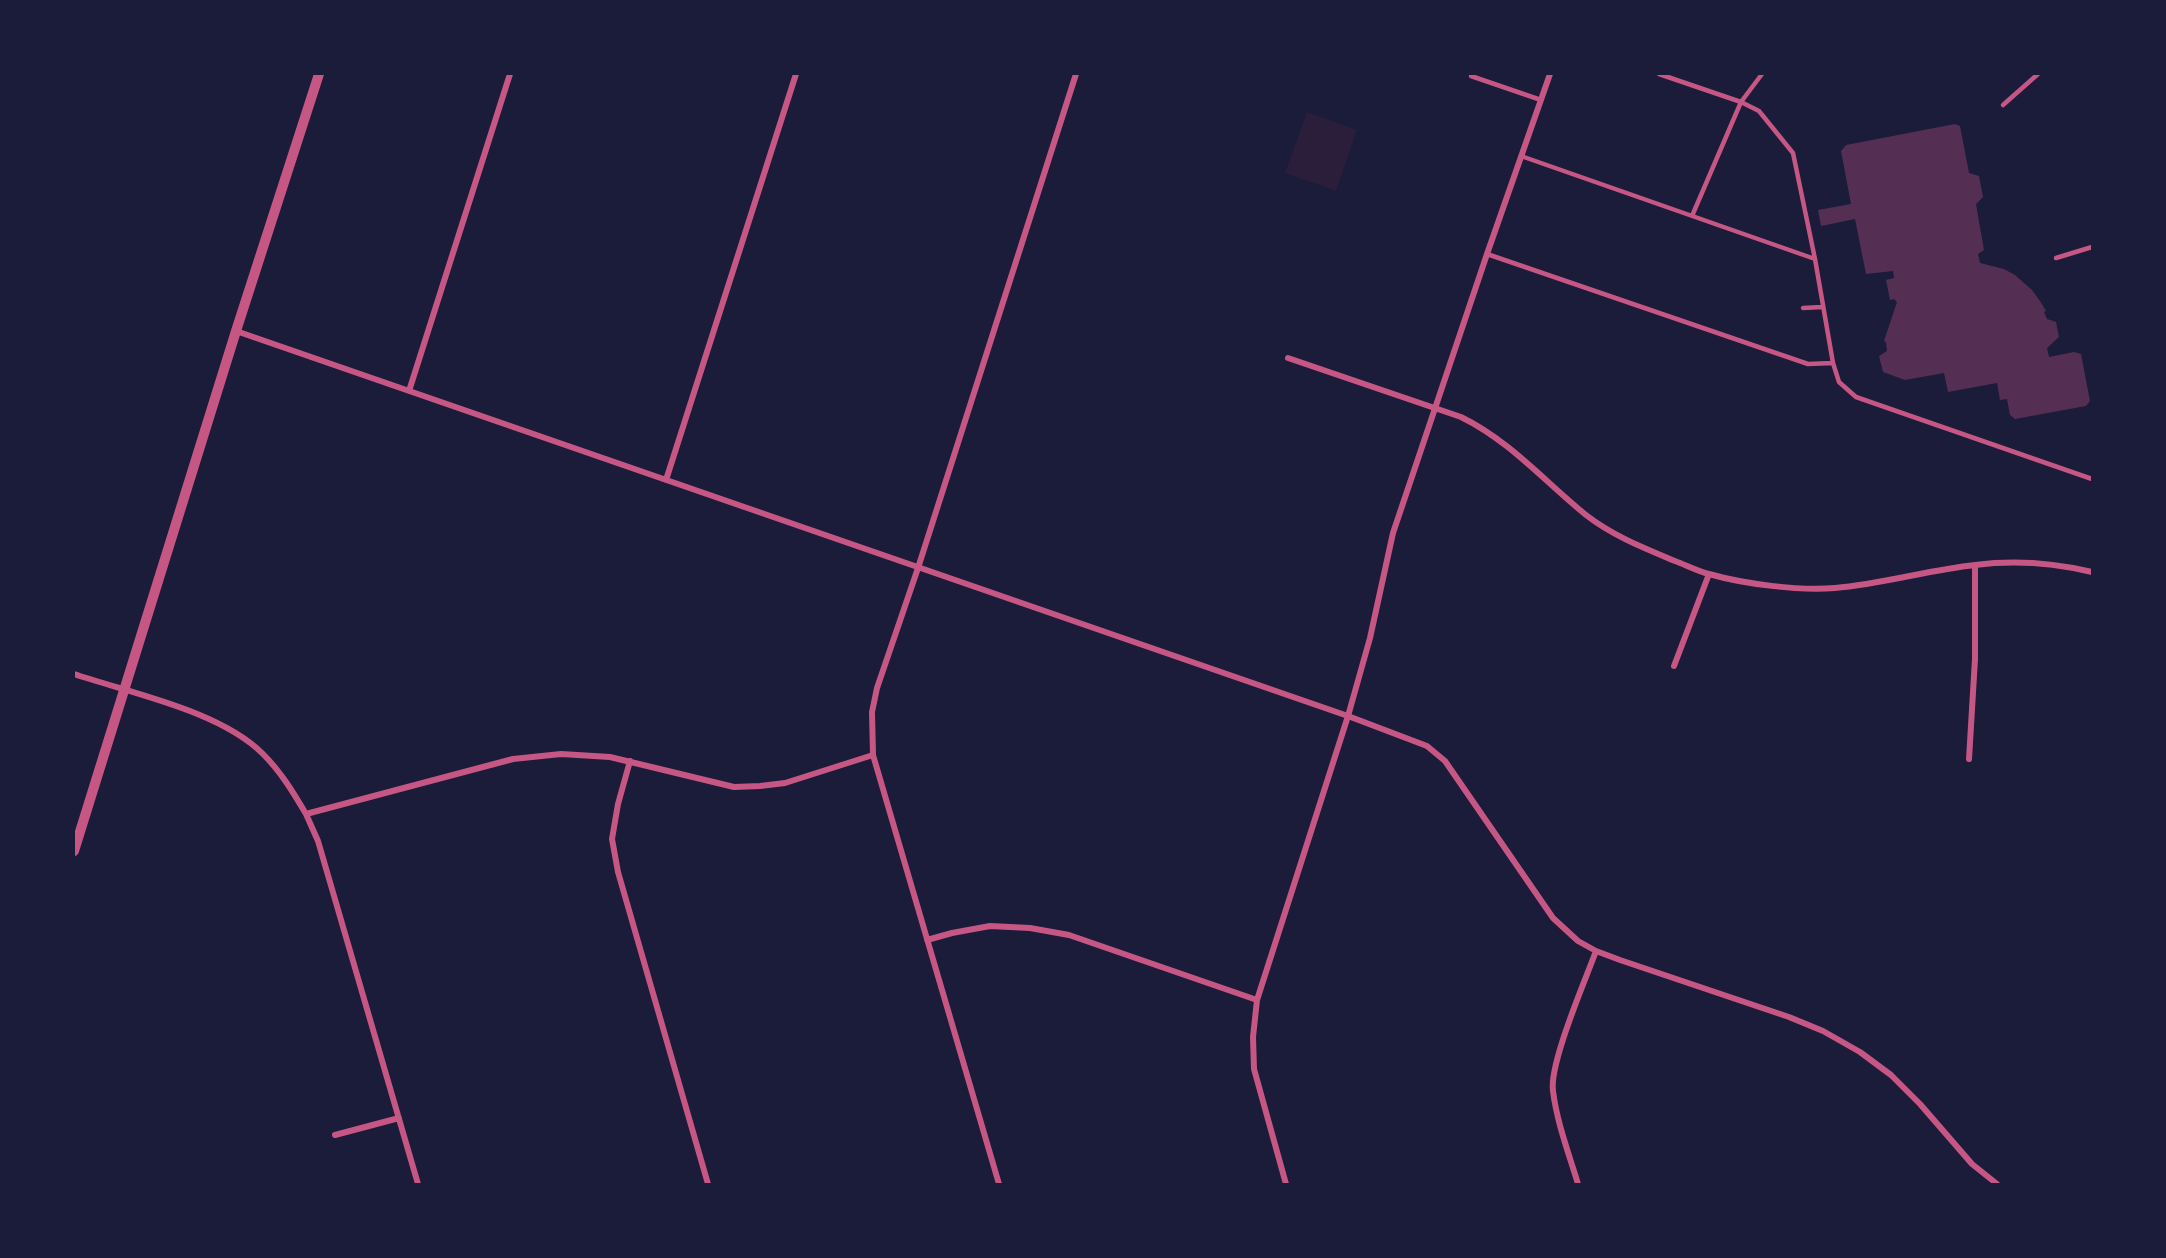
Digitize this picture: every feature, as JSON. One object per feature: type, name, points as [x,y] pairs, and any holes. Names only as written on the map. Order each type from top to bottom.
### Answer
[{"type":"street","points":[[74,851],[236,331],[320,74]]},
{"type":"street","points":[[409,391],[510,74]]},
{"type":"street","points":[[666,480],[796,74]]},
{"type":"street","points":[[999,1185],[873,756],[872,712],[877,688],[918,568],[1076,74]]},
{"type":"street","points":[[1286,1185],[1254,1069],[1252,1037],[1257,1000],[1348,716],[1370,638],[1394,533],[1550,74]]},
{"type":"street","points":[[236,331],[1348,716],[1427,746],[1445,761],[1553,918],[1578,941],[1596,951],[1789,1017],[1833,1036],[1891,1075],[1920,1104],[1972,1164],[1997,1185]]},
{"type":"street","points":[[1288,358],[1461,417],[1483,428],[1504,443],[1587,515],[1621,538],[1709,574],[1773,586],[1833,588],[1894,580],[1975,565],[2024,562],[2066,566],[2092,572]]},
{"type":"street","points":[[1969,759],[1975,659],[1975,565]]},
{"type":"street","points":[[1674,666],[1709,574]]},
{"type":"street","points":[[74,674],[197,714],[232,730],[262,753],[287,782],[306,814],[318,842],[418,1185]]},
{"type":"street","points":[[306,814],[513,759],[561,754],[610,757],[734,787],[785,783],[873,756]]},
{"type":"street","points":[[630,761],[618,804],[612,839],[618,872],[708,1185]]},
{"type":"street","points":[[927,940],[990,926],[1049,931],[1069,935],[1257,1000]]},
{"type":"street","points":[[1578,1185],[1552,1089],[1560,1053],[1596,951]]},
{"type":"street","points":[[335,1135],[399,1118]]},
{"type":"lane","points":[[1465,74],[1541,100]]},
{"type":"lane","points":[[1659,74],[1741,102],[1759,111],[1792,153],[1815,259],[1833,363],[1839,382],[1856,397],[2092,478]]},
{"type":"lane","points":[[1692,216],[1741,102],[1762,74]]},
{"type":"lane","points":[[2003,105],[2038,74]]},
{"type":"lane","points":[[1521,156],[1815,259]]},
{"type":"lane","points":[[2056,258],[2092,247]]},
{"type":"lane","points":[[1487,254],[1809,364],[1833,363]]},
{"type":"lane","points":[[1803,308],[1822,307]]},
{"type":"shaded area","points":[[1307,112],[1357,130],[1336,191],[1285,173]]},
{"type":"building","points":[[1955,124],[1960,126],[1969,173],[1979,176],[1983,197],[1976,204],[1984,250],[1978,254],[1980,263],[2004,269],[2015,275],[2032,290],[2040,301],[2046,311],[2044,312],[2047,319],[2056,322],[2059,337],[2047,348],[2049,357],[2074,352],[2081,354],[2090,401],[2086,406],[2015,419],[2010,415],[2007,399],[2000,400],[1997,383],[1948,392],[1944,373],[1905,380],[1883,372],[1879,356],[1887,351],[1884,341],[1897,302],[1894,299],[1890,300],[1886,280],[1894,278],[1893,271],[1866,274],[1855,219],[1821,226],[1818,210],[1851,204],[1841,151],[1846,145]]}]
